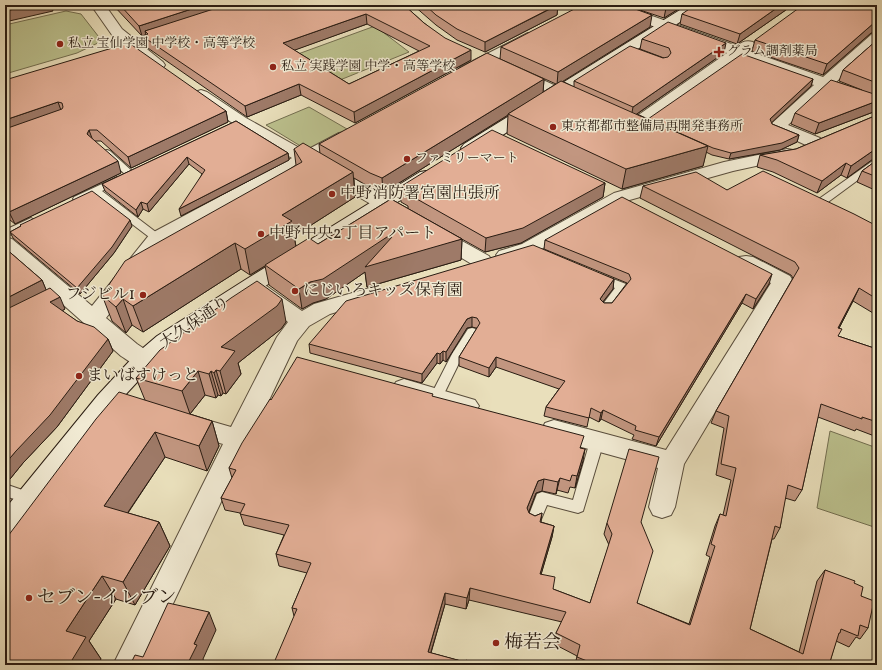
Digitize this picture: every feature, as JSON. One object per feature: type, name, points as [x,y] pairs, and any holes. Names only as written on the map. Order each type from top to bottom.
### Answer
[{"type":"street","points":[[98,5],[117,32],[123,46],[170,73]]},
{"type":"street","points":[[608,5],[824,83],[875,113]]},
{"type":"street","name":"大久保通り","points":[[5,529],[106,401],[144,360],[165,342],[252,285],[450,160],[500,139],[559,92],[634,54],[666,25],[697,5]]},
{"type":"street","points":[[451,78],[479,56],[541,30]]},
{"type":"street","points":[[814,142],[777,126],[877,37]]},
{"type":"street","points":[[633,126],[757,39]]},
{"type":"street","points":[[479,56],[591,107]]},
{"type":"street","points":[[189,86],[237,123],[383,203],[482,262]]},
{"type":"street","points":[[94,320],[157,238],[361,128]]},
{"type":"street","points":[[459,268],[536,251],[620,197],[730,166],[785,155],[835,134]]},
{"type":"street","points":[[698,157],[766,177]]},
{"type":"street","points":[[599,187],[641,208]]},
{"type":"street","points":[[5,243],[54,294],[94,320],[129,350],[144,360]]},
{"type":"street","points":[[662,507],[672,462],[782,281],[726,252]]},
{"type":"street","points":[[252,285],[301,321]]},
{"type":"street","points":[[128,665],[288,337],[301,321],[322,309],[391,289]]},
{"type":"street","points":[[279,354],[302,360]]},
{"type":"street","points":[[384,383],[490,412]]},
{"type":"street","points":[[106,401],[129,407]]},
{"type":"street","points":[[166,418],[238,439]]},
{"type":"street","points":[[536,425],[672,462]]},
{"type":"lane","points":[[123,46],[167,32]]},
{"type":"lane","points":[[67,204],[133,172],[102,149]]},
{"type":"lane","points":[[820,203],[877,162]]},
{"type":"lane","points":[[95,190],[157,238]]},
{"type":"lane","points":[[5,234],[40,217]]},
{"type":"lane","points":[[593,275],[622,287],[606,308]]},
{"type":"lane","points":[[436,397],[458,354],[472,332]]},
{"type":"lane","points":[[534,520],[542,498],[578,507],[597,442]]},
{"type":"lane","points":[[5,490],[29,498]]},
{"type":"green space","name":"私立 宝仙学園 中学校・高等学校","points":[[66,11],[81,14],[102,41],[77,53],[5,74],[5,25]]},
{"type":"green space","points":[[375,26],[409,52],[340,80],[298,54]]},
{"type":"green space","points":[[309,107],[347,129],[307,150],[266,125]]},
{"type":"green space","points":[[830,431],[877,448],[877,528],[817,508]]},
{"type":"building","points":[[5,5],[33,5],[5,11]]},
{"type":"building","points":[[120,5],[204,5],[139,26]]},
{"type":"building","name":"私立 実践学園 中学・高等学校","points":[[226,5],[404,5],[424,23],[445,38],[471,50],[354,112],[299,84],[245,106],[142,36],[148,34],[145,31]],"holes":[[[366,14],[430,46],[349,84],[283,43]]]},
{"type":"building","points":[[425,5],[557,5],[485,42],[457,29],[436,15]]},
{"type":"building","points":[[582,5],[624,5],[652,15],[558,72],[501,47]]},
{"type":"building","points":[[657,5],[670,5],[666,8]]},
{"type":"building","points":[[695,5],[781,5],[740,34],[682,14]]},
{"type":"building","points":[[803,5],[877,5],[877,22],[875,22],[827,64],[755,40]]},
{"type":"building","points":[[668,22],[726,43],[633,107],[574,81],[630,46],[663,58],[668,57],[671,53],[669,48],[642,39]]},
{"type":"building","points":[[877,40],[877,83],[843,70]]},
{"type":"building","points":[[129,43],[226,111],[128,157],[97,130],[89,130],[87,134],[118,161],[9,212],[5,208],[5,129],[62,109],[63,107],[62,103],[58,102],[5,120],[5,80]]},
{"type":"building","points":[[487,53],[544,79],[382,178],[370,173],[319,144]]},
{"type":"building","points":[[742,54],[813,79],[770,119],[772,124],[799,135],[782,143],[731,153],[713,148],[648,119]]},
{"type":"building","points":[[831,80],[877,95],[877,101],[819,123],[795,113]]},
{"type":"building","points":[[561,81],[708,146],[626,169],[508,114]]},
{"type":"building","points":[[877,115],[877,148],[851,166],[846,163],[822,181],[777,160],[760,155],[796,149]]},
{"type":"building","points":[[236,121],[288,153],[179,209],[205,170],[187,157],[147,204],[141,202],[136,210],[102,184]]},
{"type":"building","points":[[492,130],[605,183],[523,228],[486,238],[408,194],[410,193],[400,187]]},
{"type":"building","points":[[303,143],[353,172],[282,215],[292,221],[245,249],[235,243],[133,306],[123,299],[116,307],[102,295],[125,261],[302,162],[294,149]]},
{"type":"building","points":[[877,160],[877,177],[862,171]]},
{"type":"building","points":[[763,171],[877,226],[877,299],[859,288],[838,328],[842,329],[838,336],[877,349],[877,422],[862,417],[862,419],[821,404],[802,490],[788,485],[780,528],[775,526],[750,629],[803,654],[825,570],[855,581],[854,583],[863,587],[861,596],[874,601],[868,628],[860,625],[858,636],[841,629],[829,665],[597,665],[577,657],[580,645],[556,633],[566,612],[470,588],[467,598],[445,593],[428,652],[465,662],[466,660],[475,665],[273,665],[297,609],[292,608],[311,563],[276,554],[289,525],[240,514],[245,504],[221,498],[236,470],[229,468],[242,443],[270,399],[271,400],[297,357],[433,394],[432,396],[584,436],[580,448],[585,449],[577,476],[572,475],[570,481],[560,478],[558,482],[544,479],[538,481],[527,508],[529,513],[535,516],[542,513],[540,522],[554,526],[540,574],[555,577],[553,589],[590,603],[612,534],[607,523],[629,449],[659,457],[641,522],[653,551],[637,603],[690,625],[715,546],[711,544],[720,514],[726,516],[736,468],[721,464],[729,416],[716,411],[799,268],[795,262],[643,186],[696,172],[727,190]]},
{"type":"building","points":[[92,191],[130,220],[112,247],[77,288],[10,232],[21,226],[20,225]]},
{"type":"building","points":[[622,197],[772,274],[756,299],[746,294],[659,437],[635,430],[636,426],[603,410],[601,413],[591,408],[589,418],[546,407],[565,381],[496,357],[489,368],[459,357],[480,323],[477,318],[472,317],[467,319],[446,352],[443,351],[440,354],[437,353],[422,374],[309,344],[346,301],[533,245],[614,279],[600,299],[604,303],[612,303],[631,279],[629,274],[545,240]]},
{"type":"building","points":[[391,199],[462,239],[365,267],[392,237],[390,235],[323,279],[310,282],[299,289],[265,265],[309,238],[318,244]]},
{"type":"building","points":[[5,248],[42,280],[5,299]]},
{"type":"building","points":[[257,281],[282,299],[277,306],[221,347],[235,351],[220,371],[216,370],[214,373],[211,371],[209,374],[198,371],[182,391],[136,378],[160,350],[231,298]]},
{"type":"building","points":[[50,288],[60,297],[50,302],[77,321],[94,327],[108,339],[50,415],[5,464],[5,310]]},
{"type":"building","points":[[119,392],[212,421],[199,446],[155,432],[104,506],[159,522],[123,582],[102,576],[66,631],[86,637],[69,665],[5,665],[5,540],[96,419]]},
{"type":"building","points":[[168,603],[209,612],[194,644],[197,645],[187,665],[130,665],[135,655],[143,657]]},
{"type":"place","name":"私立 宝仙学園 中学校・高等学校","points":[[60,44]]},
{"type":"place","name":"グラム調剤薬局","points":[[719,52]]},
{"type":"place","name":"私立 実践学園 中学・高等学校","points":[[273,67]]},
{"type":"place","name":"東京都都市整備局再開発事務所","points":[[553,127]]},
{"type":"place","name":"ファミリーマート","points":[[407,159]]},
{"type":"place","name":"中野消防署宮園出張所","points":[[332,194]]},
{"type":"place","name":"中野中央2丁目アパート","points":[[261,234]]},
{"type":"place","name":"にじいろキッズ保育園","points":[[295,291]]},
{"type":"place","name":"フジビル1","points":[[143,295]]},
{"type":"place","name":"まいばすけっと","points":[[79,376]]},
{"type":"place","name":"セブン-イレブン","points":[[29,598]]},
{"type":"place","name":"梅若会","points":[[496,643]]}]
